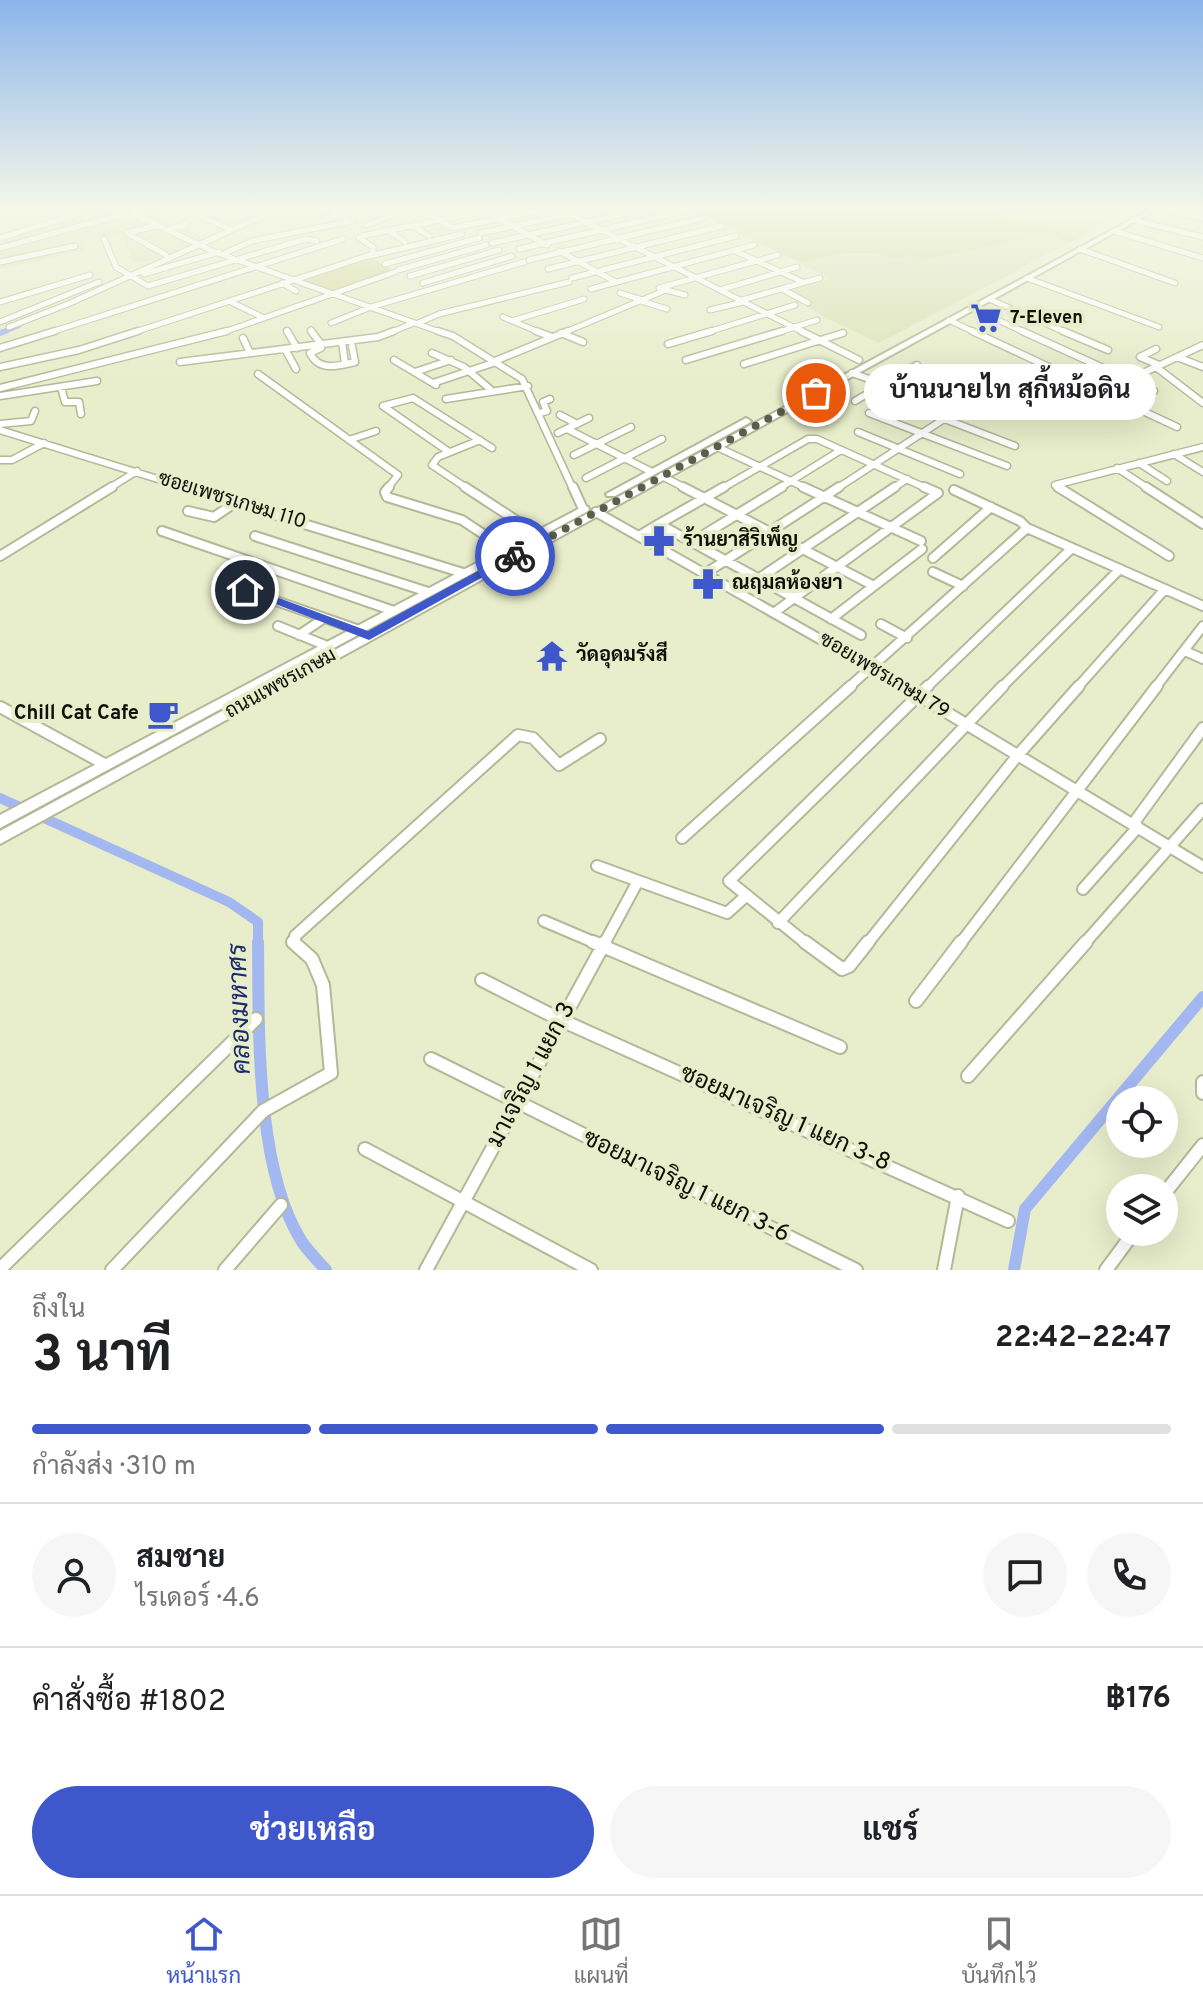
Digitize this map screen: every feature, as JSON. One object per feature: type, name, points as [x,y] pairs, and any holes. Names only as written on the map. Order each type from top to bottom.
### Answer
[{"type":"main road","name":"ถนนเพชรเกษม","points":[[0,822],[33,813],[364,633],[596,512],[859,360],[1037,269]]},
{"type":"main road","name":"ถนนเพชรเกษม","points":[[0,838],[106,765],[327,646],[364,633],[394,611],[583,509],[717,447],[949,320],[967,306],[989,299],[1042,269]]},
{"type":"street","points":[[121,269],[150,285],[204,269]]},
{"type":"street","points":[[42,346],[36,334],[11,328],[150,269]]},
{"type":"street","points":[[134,277],[162,269]]},
{"type":"street","points":[[0,348],[246,269]]},
{"type":"street","points":[[266,269],[453,336],[528,386],[583,509]]},
{"type":"street","points":[[0,367],[79,350],[326,269]]},
{"type":"street","points":[[9,395],[3,387],[211,336],[402,269]]},
{"type":"street","points":[[410,276],[434,269]]},
{"type":"street","points":[[423,283],[468,269]]},
{"type":"street","points":[[470,269],[484,277]]},
{"type":"street","points":[[331,323],[371,307],[504,269]]},
{"type":"street","points":[[591,269],[616,282]]},
{"type":"street","points":[[352,346],[356,361],[345,364],[316,365],[310,353],[380,337],[439,314],[607,269]]},
{"type":"street","points":[[591,289],[665,269]]},
{"type":"street","points":[[679,269],[859,360]]},
{"type":"street","points":[[658,288],[727,269]]},
{"type":"street","points":[[774,269],[803,283]]},
{"type":"street","points":[[720,290],[789,269]]},
{"type":"street","points":[[1143,269],[1175,283]]},
{"type":"street","points":[[0,302],[90,275]]},
{"type":"street","points":[[710,310],[820,278]]},
{"type":"street","points":[[1027,278],[1159,327]]},
{"type":"street","points":[[0,322],[99,282]]},
{"type":"street","points":[[282,283],[296,291]]},
{"type":"street","points":[[782,289],[808,303]]},
{"type":"street","points":[[62,290],[70,294]]},
{"type":"street","points":[[394,360],[435,384],[496,362],[666,290],[685,295]]},
{"type":"street","points":[[32,293],[50,303]]},
{"type":"street","points":[[620,293],[667,309]]},
{"type":"street","points":[[150,294],[157,297]]},
{"type":"street","points":[[512,321],[584,299]]},
{"type":"street","points":[[989,299],[1108,350]]},
{"type":"street","points":[[229,301],[264,318]]},
{"type":"street","points":[[668,344],[795,305]]},
{"type":"street","points":[[967,306],[1154,391]]},
{"type":"street","points":[[20,308],[27,312]]},
{"type":"street","points":[[596,309],[610,314]]},
{"type":"street","points":[[503,317],[553,337]]},
{"type":"street","points":[[686,360],[817,320]]},
{"type":"street","points":[[949,320],[1177,427]]},
{"type":"street","points":[[311,330],[321,344]]},
{"type":"street","points":[[287,331],[297,348]]},
{"type":"street","points":[[561,333],[583,342]]},
{"type":"street","points":[[744,364],[843,333]]},
{"type":"street","points":[[180,362],[250,353],[260,348],[285,349],[321,344],[352,346],[378,341],[380,337]]},
{"type":"street","points":[[243,338],[250,353]]},
{"type":"street","points":[[342,345],[345,364]]},
{"type":"street","points":[[1128,380],[1203,345]]},
{"type":"street","points":[[285,349],[296,369]]},
{"type":"street","points":[[1156,349],[1140,357],[1158,366],[1203,403]]},
{"type":"street","points":[[432,353],[469,371],[490,389]]},
{"type":"street","points":[[219,357],[220,371]]},
{"type":"street","points":[[1177,357],[1203,367]]},
{"type":"street","points":[[415,372],[451,360]]},
{"type":"street","points":[[855,401],[917,365]]},
{"type":"street","points":[[48,368],[51,376]]},
{"type":"street","points":[[852,373],[883,384]]},
{"type":"street","points":[[258,374],[398,475],[385,492],[387,497],[462,520],[507,550]]},
{"type":"street","points":[[0,396],[97,381]]},
{"type":"street","points":[[446,399],[528,386]]},
{"type":"street","points":[[61,387],[65,402],[79,402],[81,414]]},
{"type":"street","points":[[449,452],[383,406],[413,398],[492,448]]},
{"type":"street","points":[[540,413],[547,411],[543,402],[550,399]]},
{"type":"street","points":[[903,403],[1015,446]]},
{"type":"street","points":[[0,424],[31,421],[35,411]]},
{"type":"street","points":[[869,413],[1007,466]]},
{"type":"street","points":[[560,415],[577,424]]},
{"type":"street","points":[[558,433],[589,418]]},
{"type":"street","points":[[706,573],[944,419]]},
{"type":"street","points":[[574,455],[631,427]]},
{"type":"street","points":[[567,429],[874,586]]},
{"type":"street","name":"ซอยเพชรเกษม 110","points":[[0,430],[463,573]]},
{"type":"street","points":[[349,440],[376,431]]},
{"type":"street","points":[[858,432],[960,474]]},
{"type":"street","points":[[639,536],[812,438],[938,493],[775,612]]},
{"type":"street","points":[[586,478],[662,439]]},
{"type":"street","points":[[480,440],[433,459],[432,465],[537,534]]},
{"type":"street","points":[[0,460],[12,460],[44,443]]},
{"type":"street","points":[[717,447],[893,528],[921,545],[831,619]]},
{"type":"street","points":[[1169,556],[1055,485],[1203,447]]},
{"type":"street","points":[[692,542],[841,450]]},
{"type":"street","points":[[1174,454],[1203,472]]},
{"type":"street","points":[[1139,463],[1167,481]]},
{"type":"street","points":[[1117,468],[1203,524]]},
{"type":"street","points":[[0,556],[137,471]]},
{"type":"street","points":[[758,579],[907,479]]},
{"type":"street","points":[[954,490],[1020,521],[1027,528],[1203,606]]},
{"type":"street","points":[[188,511],[214,517],[236,502]]},
{"type":"street","points":[[933,558],[991,507]]},
{"type":"street","name":"ซอยเพชรเกษม 79","points":[[596,512],[775,612],[1203,867]]},
{"type":"street","points":[[659,524],[861,635]]},
{"type":"street","points":[[682,838],[1027,528]]},
{"type":"street","points":[[162,531],[394,611]]},
{"type":"street","points":[[255,536],[428,592]]},
{"type":"street","points":[[1072,548],[729,881],[778,923],[842,969],[849,966],[1018,755],[1165,589]]},
{"type":"street","points":[[778,923],[966,724],[1120,569]]},
{"type":"street","points":[[933,572],[963,586]]},
{"type":"street","points":[[219,581],[364,633]]},
{"type":"street","points":[[299,635],[320,621]]},
{"type":"street","points":[[881,624],[907,638]]},
{"type":"street","points":[[278,626],[327,646]]},
{"type":"street","points":[[916,1001],[1203,626]]},
{"type":"street","points":[[1185,651],[1203,659]]},
{"type":"street","points":[[0,707],[106,765]]},
{"type":"street","points":[[1083,889],[1136,825],[1203,728]]},
{"type":"street","points":[[112,1270],[240,1133],[265,1111],[325,1079],[333,1067],[323,985],[312,959],[293,942],[295,936],[518,735],[533,738],[561,765],[600,739]]},
{"type":"street","points":[[968,1076],[1203,809]]},
{"type":"street","points":[[597,866],[727,913],[746,896]]},
{"type":"street","name":"มาเจริญ 1 แยก 3","points":[[426,1270],[638,881]]},
{"type":"street","points":[[544,921],[840,1047]]},
{"type":"street","name":"ซอยมาเจริญ 1 แยก 3-8","points":[[482,980],[561,1020],[1008,1221]]},
{"type":"street","points":[[0,1269],[256,1019]]},
{"type":"street","name":"ซอยมาเจริญ 1 แยก 3-6","points":[[431,1059],[856,1270]]},
{"type":"street","points":[[1178,1176],[1203,1145]]},
{"type":"street","points":[[365,1149],[591,1270]]},
{"type":"street","points":[[944,1270],[958,1196]]},
{"type":"street","points":[[225,1270],[281,1205]]},
{"type":"street","points":[[1106,1270],[1124,1246]]},
{"type":"shaded area","points":[[330,269],[395,271],[332,292],[299,279]]},
{"type":"shaded area","points":[[813,269],[1019,269],[879,343],[828,319],[782,291],[832,279]]},
{"type":"waterway","points":[[5,331],[18,326]]},
{"type":"waterway","points":[[0,333],[5,331]]},
{"type":"waterway","points":[[1,333],[5,331]]},
{"type":"waterway","name":"คลองมหาศร","points":[[0,798],[229,902],[258,922],[258,942]]},
{"type":"waterway","name":"คลองมหาศร","points":[[258,942],[260,1055],[275,1176],[302,1242],[326,1270]]},
{"type":"waterway","points":[[1014,1270],[1025,1209],[1203,997]]},
{"type":"way so far","points":[[515,556],[816,393]]},
{"type":"place","name":"7-Eleven","points":[[986,318]]},
{"type":"place","name":"บ้านนายไท สุกี้หม้อดิน","points":[[816,393]]},
{"type":"place","name":"ร้านยาสิริเพ็ญ","points":[[659,541]]},
{"type":"place","name":"ณฤมลห้องยา","points":[[708,584]]},
{"type":"place","name":"วัดอุดมรังสี","points":[[552,656]]},
{"type":"place","name":"Chill Cat Cafe","points":[[163,714]]},
{"type":"route","points":[[245,590],[369,636],[515,556]]}]
